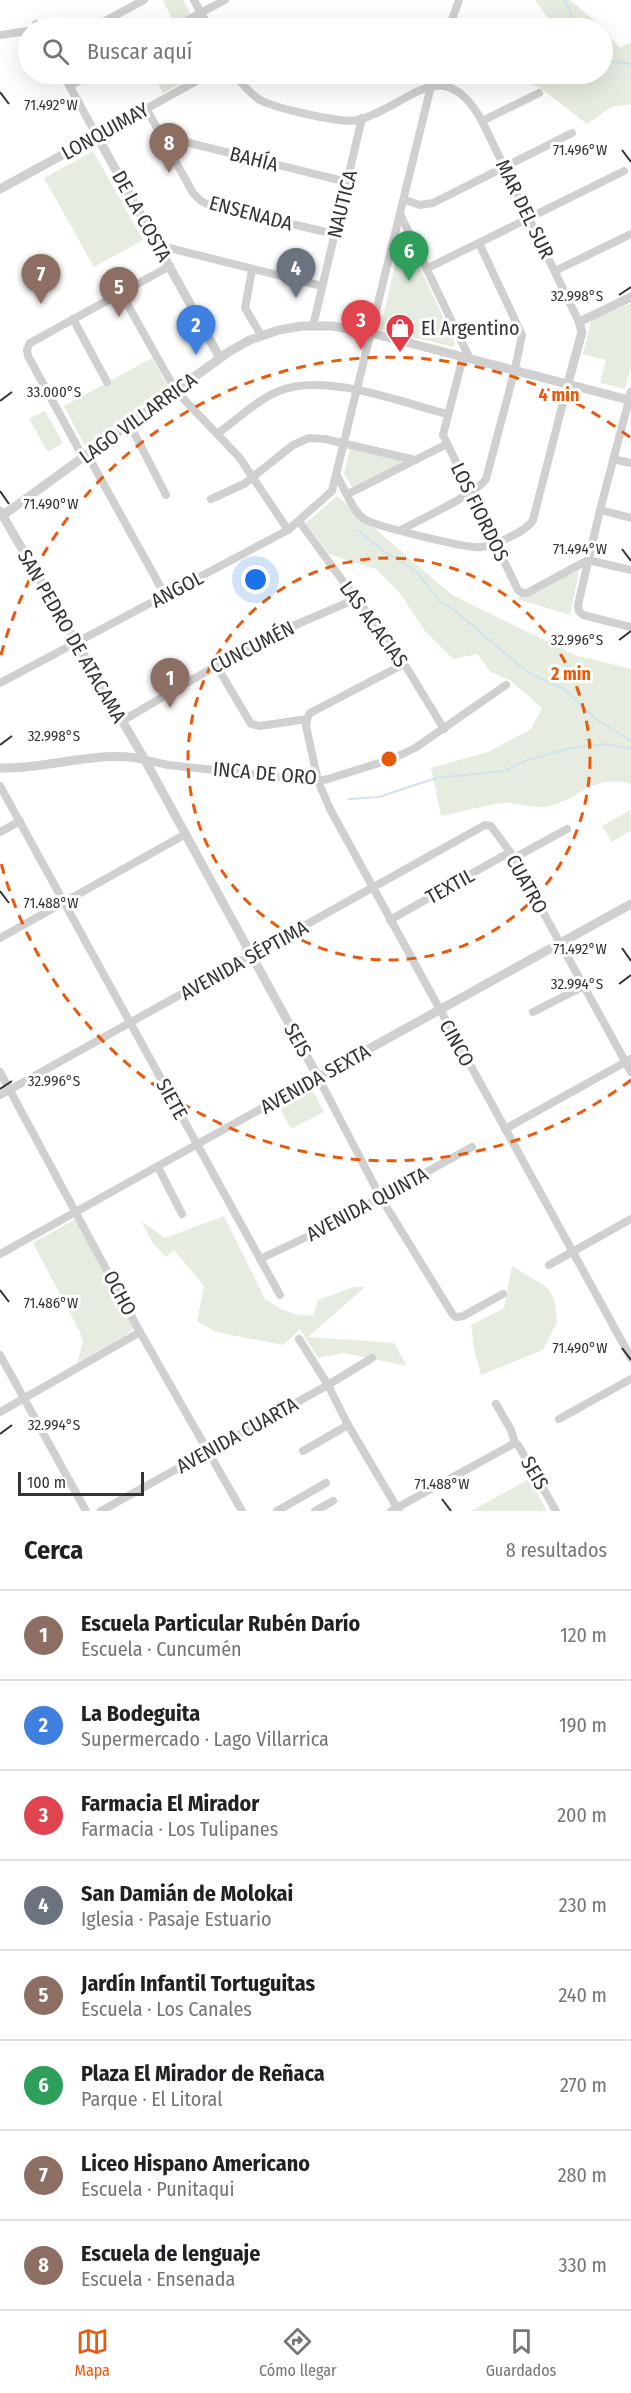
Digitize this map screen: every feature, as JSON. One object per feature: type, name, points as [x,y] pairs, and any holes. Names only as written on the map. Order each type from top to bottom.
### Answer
[{"type":"street","points":[[111,18],[144,0]]},
{"type":"street","points":[[194,0],[204,18]]},
{"type":"street","points":[[191,18],[225,0]]},
{"type":"street","points":[[453,18],[459,0]]},
{"type":"street","points":[[0,35],[18,32]]},
{"type":"street","points":[[69,86],[73,84]]},
{"type":"street","name":"LONQUIMAY","points":[[0,189],[190,84]]},
{"type":"street","points":[[242,84],[247,90],[265,102],[340,121],[362,118],[418,90],[444,86]]},
{"type":"street","name":"ANGOL","points":[[0,683],[288,530],[333,491],[432,84]]},
{"type":"street","name":"DE LA COSTA","points":[[69,86],[220,358]]},
{"type":"street","name":"MAR DEL SUR","points":[[338,476],[357,511],[365,519],[401,530],[476,547],[495,543],[525,530],[533,520],[582,332],[555,271],[482,122],[467,98],[456,90],[444,86]]},
{"type":"street","points":[[482,122],[539,93]]},
{"type":"street","name":"ENSENADA","points":[[146,108],[193,193],[205,203],[335,234]]},
{"type":"street","name":"NAUTICA","points":[[313,326],[362,118]]},
{"type":"street","points":[[405,200],[420,205],[434,203],[572,133]]},
{"type":"street","name":"BAHÍA","points":[[161,136],[347,182]]},
{"type":"street","points":[[428,268],[624,171]]},
{"type":"street","points":[[401,216],[428,268],[467,358]]},
{"type":"street","points":[[555,271],[631,234]]},
{"type":"street","points":[[401,530],[482,485],[486,479],[522,340],[520,330],[479,243]]},
{"type":"street","points":[[157,245],[321,286]]},
{"type":"street","points":[[165,595],[28,356],[27,349],[30,343],[170,266]]},
{"type":"street","points":[[252,270],[245,308],[261,335]]},
{"type":"street","points":[[121,293],[176,391],[240,457],[288,530]]},
{"type":"street","points":[[579,322],[631,297]]},
{"type":"street","points":[[73,319],[107,382]]},
{"type":"street","name":"LAGO VILLARRICA","points":[[1,515],[220,358],[261,335],[290,327],[313,326],[372,333],[630,398]]},
{"type":"street","name":"LOS FIORDOS","points":[[467,358],[447,414],[443,435],[518,590],[522,593],[588,560]]},
{"type":"street","points":[[218,433],[264,399],[289,387],[321,383],[447,414]]},
{"type":"street","points":[[630,398],[578,604],[579,611],[583,615],[631,627]]},
{"type":"street","points":[[129,423],[166,495]]},
{"type":"street","points":[[211,499],[244,484],[293,445],[303,440],[319,438],[415,460]]},
{"type":"street","points":[[348,494],[447,444]]},
{"type":"street","points":[[613,459],[631,463]]},
{"type":"street","points":[[600,510],[631,518]]},
{"type":"street","name":"SAN PEDRO DE ATACAMA","points":[[1,515],[145,760]]},
{"type":"street","name":"LAS ACACIAS","points":[[300,521],[356,599],[388,637],[444,729]]},
{"type":"street","points":[[588,560],[631,570]]},
{"type":"street","name":"CUNCUMÉN","points":[[122,721],[260,640],[356,599]]},
{"type":"street","points":[[216,666],[251,724],[260,726],[307,719],[310,713],[404,664]]},
{"type":"street","name":"INCA DE ORO","points":[[0,768],[24,768],[126,756],[168,765],[318,781],[392,759],[415,748],[506,686]]},
{"type":"street","name":"CINCO","points":[[307,719],[306,726],[318,781],[330,809],[631,1358]]},
{"type":"street","name":"SEIS","points":[[145,760],[318,1077],[381,1198],[453,1315],[463,1316],[503,1294]]},
{"type":"street","name":"SIETE","points":[[0,786],[280,1295]]},
{"type":"street","points":[[0,832],[20,821]]},
{"type":"street","name":"AVENIDA SÉPTIMA","points":[[0,1095],[482,826],[488,825]]},
{"type":"street","name":"CUATRO","points":[[488,825],[512,855],[628,1061],[631,1072]]},
{"type":"street","name":"TEXTIL","points":[[390,920],[512,855],[567,829]]},
{"type":"street","points":[[0,938],[184,835]]},
{"type":"street","name":"AVENIDA SEXTA","points":[[0,1254],[631,903]]},
{"type":"street","points":[[533,1012],[584,986]]},
{"type":"street","points":[[505,1129],[628,1061]]},
{"type":"street","name":"OCHO","points":[[0,1072],[140,1332],[242,1511]]},
{"type":"street","name":"AVENIDA QUINTA","points":[[260,1259],[381,1198],[472,1147]]},
{"type":"street","points":[[158,1167],[182,1214]]},
{"type":"street","points":[[549,1265],[631,1219]]},
{"type":"street","points":[[0,1412],[140,1332]]},
{"type":"street","points":[[299,1340],[328,1385],[395,1510],[514,1443]]},
{"type":"street","points":[[0,1355],[86,1511]]},
{"type":"street","name":"AVENIDA CUARTA","points":[[101,1511],[328,1385],[372,1358]]},
{"type":"street","points":[[559,1419],[631,1379]]},
{"type":"street","name":"SEIS","points":[[496,1404],[511,1430],[514,1443],[518,1445],[556,1511]]},
{"type":"street","points":[[303,1451],[348,1425]]},
{"type":"street","points":[[277,1511],[326,1483]]},
{"type":"street","points":[[315,1511],[333,1501]]},
{"type":"shaded area","points":[[183,0],[190,13],[181,18],[172,18],[163,1]]},
{"type":"shaded area","points":[[535,0],[570,0],[591,18],[548,18]]},
{"type":"shaded area","points":[[613,40],[620,48],[631,42],[631,104],[611,107],[587,124],[542,89],[532,84],[613,84]]},
{"type":"shaded area","points":[[158,84],[181,84],[163,93]]},
{"type":"shaded area","points":[[93,151],[143,240],[94,267],[44,178]]},
{"type":"shaded area","points":[[403,232],[455,342],[454,347],[380,330]]},
{"type":"shaded area","points":[[631,303],[631,366],[625,389],[600,383],[606,360],[583,354],[591,321]]},
{"type":"shaded area","points":[[152,358],[168,387],[85,446],[64,406]]},
{"type":"shaded area","points":[[45,411],[63,443],[48,452],[29,419]]},
{"type":"shaded area","points":[[350,448],[405,461],[353,489],[344,474]]},
{"type":"shaded area","points":[[337,496],[452,595],[575,655],[631,669],[631,784],[607,782],[598,784],[550,806],[504,803],[441,816],[431,768],[488,752],[531,729],[542,708],[511,681],[491,672],[477,654],[453,659],[425,631],[399,592],[376,569],[329,554],[306,523]]},
{"type":"shaded area","points":[[580,566],[570,615],[517,599]]},
{"type":"shaded area","points":[[630,810],[631,830],[612,842],[602,826]]},
{"type":"shaded area","points":[[313,1091],[324,1112],[291,1129],[280,1108]]},
{"type":"shaded area","points":[[224,1216],[265,1299],[281,1309],[298,1315],[313,1315],[318,1300],[353,1287],[365,1287],[308,1337],[394,1343],[407,1366],[344,1353],[318,1358],[300,1329],[283,1345],[216,1332],[197,1321],[204,1286],[174,1250],[166,1257],[152,1242],[141,1221],[165,1238]]},
{"type":"shaded area","points":[[74,1220],[77,1221],[134,1328],[77,1363],[83,1342],[80,1332],[33,1243]]},
{"type":"shaded area","points":[[512,1266],[548,1288],[555,1301],[557,1322],[543,1350],[481,1375],[471,1325],[504,1308]]},
{"type":"shaded area","points":[[529,1479],[547,1511],[471,1511]]},
{"type":"waterway","points":[[564,0],[572,18]]},
{"type":"waterway","points":[[613,62],[631,64]]},
{"type":"waterway","points":[[359,531],[383,551],[416,571],[440,602],[454,610],[519,665],[531,674],[564,689],[596,719],[631,741]]},
{"type":"waterway","points":[[349,799],[379,797],[436,778],[504,771],[527,760],[572,748],[607,744],[631,749]]},
{"type":"place","name":"Escuela de lenguaje","points":[[169,173]]},
{"type":"place","name":"Plaza El Mirador de Reñaca","points":[[409,281]]},
{"type":"place","name":"San Damián de Molokai","points":[[296,298]]},
{"type":"place","name":"Liceo Hispano Americano","points":[[41,304]]},
{"type":"place","name":"Jardín Infantil Tortuguitas","points":[[119,317]]},
{"type":"place","name":"Farmacia El Mirador","points":[[361,350]]},
{"type":"place","name":"El Argentino","points":[[400,354]]},
{"type":"place","name":"La Bodeguita","points":[[196,355]]},
{"type":"place","name":"Escuela Particular Rubén Darío","points":[[170,708]]}]
